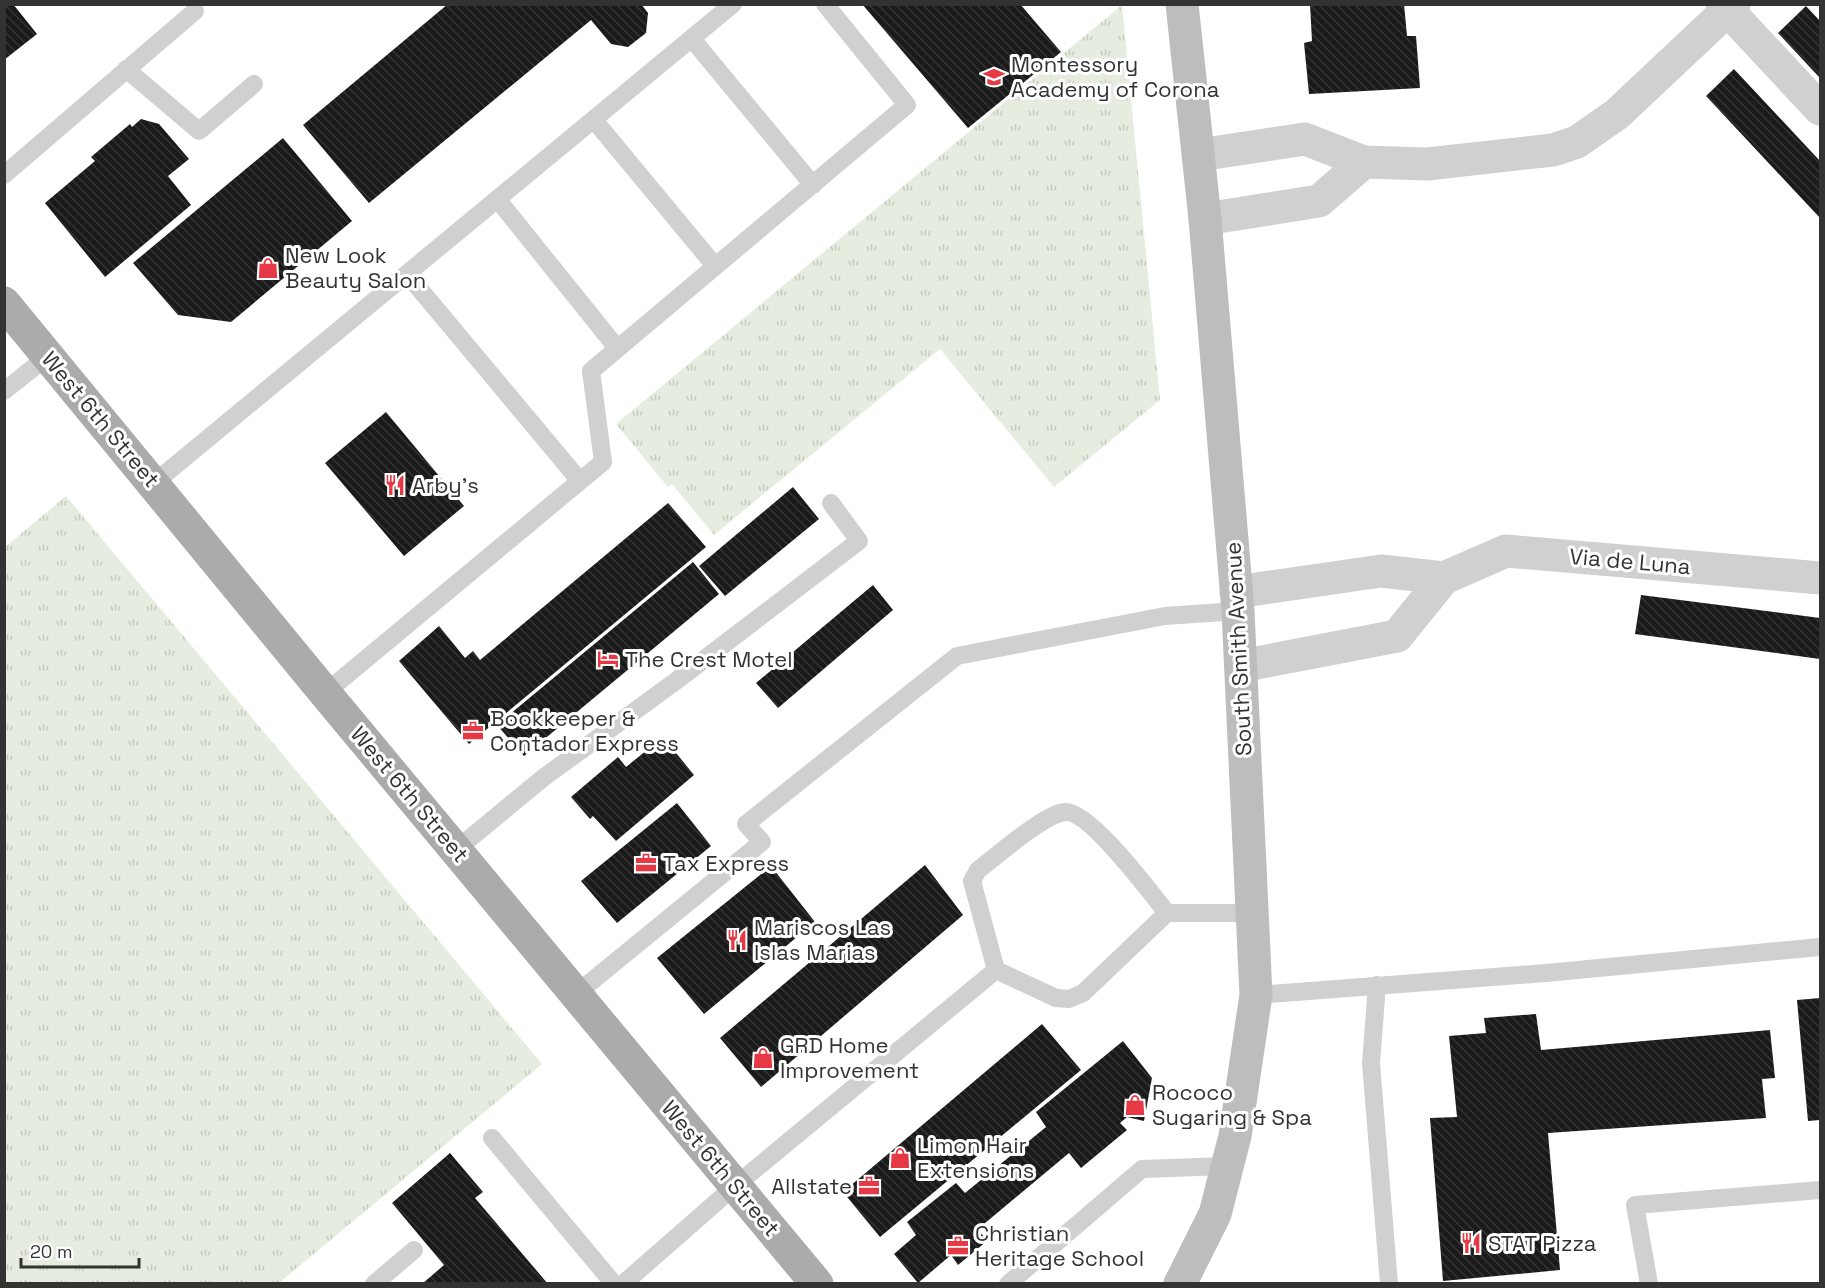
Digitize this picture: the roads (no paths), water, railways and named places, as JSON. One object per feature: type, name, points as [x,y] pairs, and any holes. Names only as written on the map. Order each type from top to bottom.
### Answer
[{"type":"main road","name":"South Smith Avenue","points":[[1180,1284],[1215,1214],[1235,1136],[1256,995],[1237,601],[1205,219],[1182,4]]},
{"type":"main road","name":"West 6th Street","points":[[4,303],[817,1284]]},
{"type":"street","points":[[1198,154],[1305,139],[1364,162],[1427,164],[1553,150],[1577,142],[1617,114],[1728,6],[1821,109]]},
{"type":"street","points":[[1205,219],[1319,201],[1364,162]]},
{"type":"street","name":"Via de Luna","points":[[1241,666],[1397,636],[1444,578],[1506,551],[1821,579]]},
{"type":"street","name":"Via de Luna","points":[[1237,601],[1381,571],[1444,578]]},
{"type":"lane","points":[[154,483],[733,4]]},
{"type":"lane","points":[[325,693],[603,462],[591,371],[907,105],[825,4]]},
{"type":"lane","points":[[4,175],[195,11]]},
{"type":"lane","points":[[692,39],[813,184]]},
{"type":"lane","points":[[126,69],[199,131],[254,84]]},
{"type":"lane","points":[[594,120],[715,266]]},
{"type":"lane","points":[[498,200],[617,348]]},
{"type":"lane","points":[[407,274],[580,482]]},
{"type":"lane","points":[[4,391],[48,356]]},
{"type":"lane","points":[[457,849],[543,778],[704,660],[859,541],[831,503]]},
{"type":"lane","points":[[576,994],[762,842],[746,824],[957,657],[1237,601]]},
{"type":"lane","points":[[1167,913],[1099,831],[1081,817],[1067,812],[1049,817],[978,870],[972,881],[996,970],[1056,998],[1069,999],[1083,993],[1167,913],[1253,913]]},
{"type":"lane","points":[[1256,995],[1545,973],[1821,947]]},
{"type":"lane","points":[[623,1284],[736,1185],[996,970]]},
{"type":"lane","points":[[1377,985],[1371,1063],[1389,1284]]},
{"type":"lane","points":[[492,1138],[614,1284]]},
{"type":"lane","points":[[1008,1284],[1142,1169],[1227,1166]]},
{"type":"lane","points":[[1649,1284],[1635,1205],[1821,1190]]},
{"type":"lane","points":[[374,1284],[414,1250]]},
{"type":"place","name":"Montessory Academy of Corona","points":[[994,77]]},
{"type":"place","name":"New Look Beauty Salon","points":[[268,268]]},
{"type":"place","name":"Arby's","points":[[395,485]]},
{"type":"place","name":"The Crest Motel","points":[[608,659]]},
{"type":"place","name":"Bookkeeper & Contador Express","points":[[473,731]]},
{"type":"place","name":"Tax Express","points":[[646,863]]},
{"type":"place","name":"Mariscos Las Islas Marias","points":[[737,940]]},
{"type":"place","name":"GRD Home Improvement","points":[[763,1058]]},
{"type":"place","name":"Rococo Sugaring & Spa","points":[[1135,1105]]},
{"type":"place","name":"Limon Hair Extensions","points":[[900,1158]]},
{"type":"place","name":"Allstate","points":[[869,1186]]},
{"type":"place","name":"STAT Pizza","points":[[1471,1243]]},
{"type":"place","name":"Christian Heritage School","points":[[958,1246]]}]
